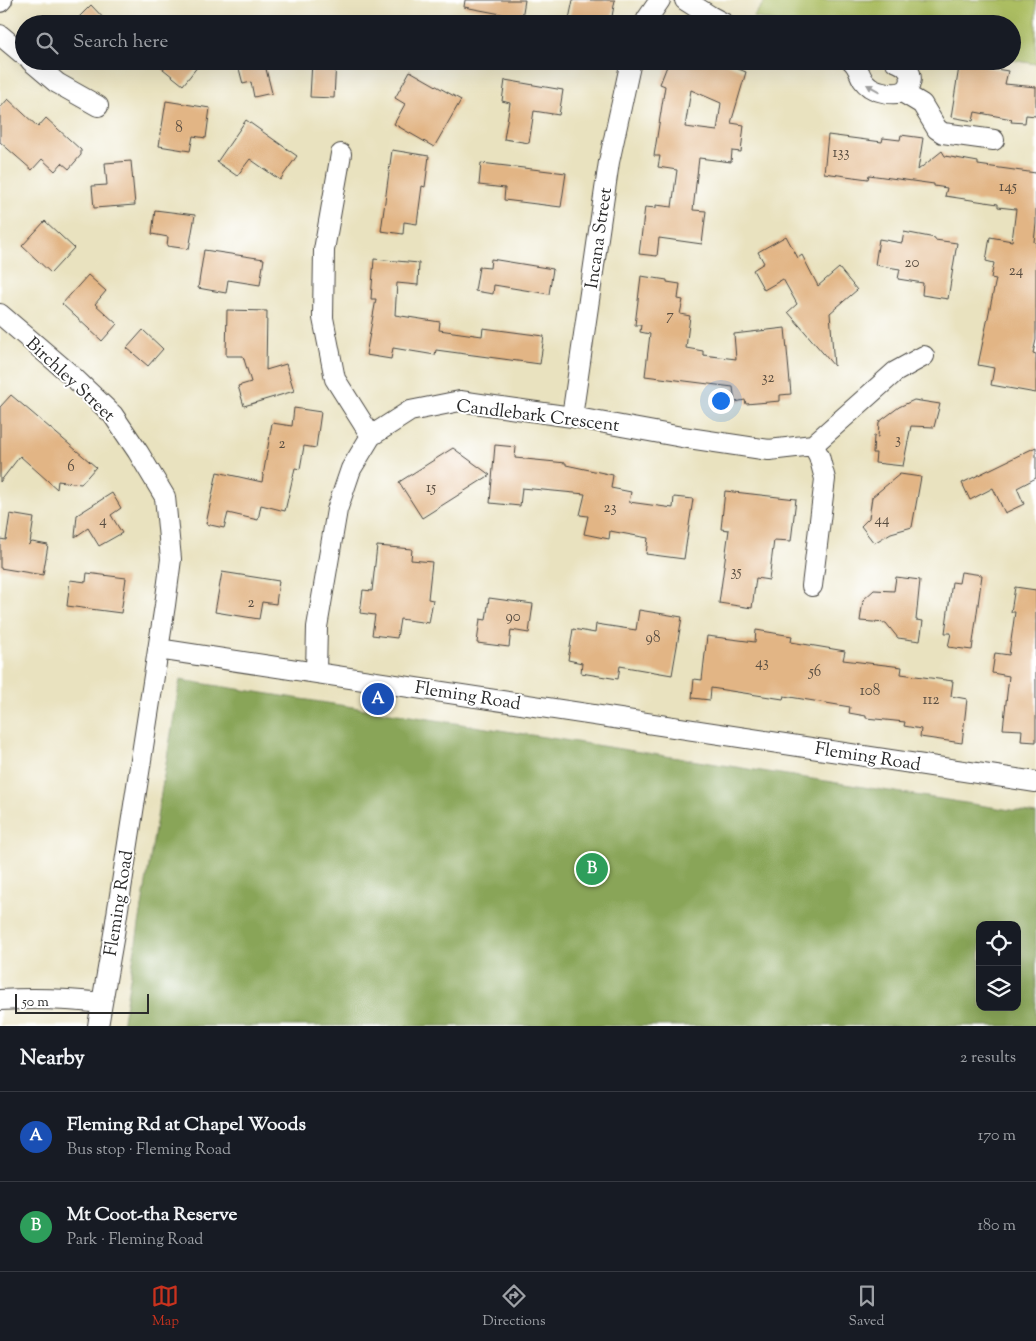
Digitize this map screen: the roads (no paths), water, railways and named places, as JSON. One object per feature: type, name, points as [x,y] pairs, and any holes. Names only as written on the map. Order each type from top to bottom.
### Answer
[{"type":"street","points":[[651,15],[660,0]]},
{"type":"street","points":[[685,0],[708,15]]},
{"type":"street","points":[[0,35],[15,48]]},
{"type":"street","points":[[42,70],[57,83],[98,106]]},
{"type":"street","name":"Incana Street","points":[[572,416],[609,162],[629,70]]},
{"type":"street","points":[[859,70],[861,78],[869,86],[879,92],[890,93],[902,92],[909,87],[911,79],[909,70]]},
{"type":"street","points":[[902,92],[922,104],[936,129],[943,133],[994,140]]},
{"type":"street","points":[[340,154],[324,250],[323,318],[335,379],[371,436]]},
{"type":"street","name":"Birchley Street","points":[[2,321],[70,374],[113,415],[165,497],[171,560],[158,649]]},
{"type":"street","points":[[812,586],[825,479],[819,456],[813,445],[895,372],[924,356]]},
{"type":"street","name":"Candlebark Crescent","points":[[316,672],[317,627],[337,510],[351,469],[371,436],[410,411],[460,402],[572,416],[682,437],[769,450],[813,445]]},
{"type":"street","name":"Fleming Road","points":[[98,1026],[158,649],[1036,782]]},
{"type":"street","points":[[0,1000],[34,998],[102,1004]]},
{"type":"place","name":"Fleming Rd at Chapel Woods","points":[[378,699]]},
{"type":"place","name":"Mt Coot-tha Reserve","points":[[592,869]]}]
